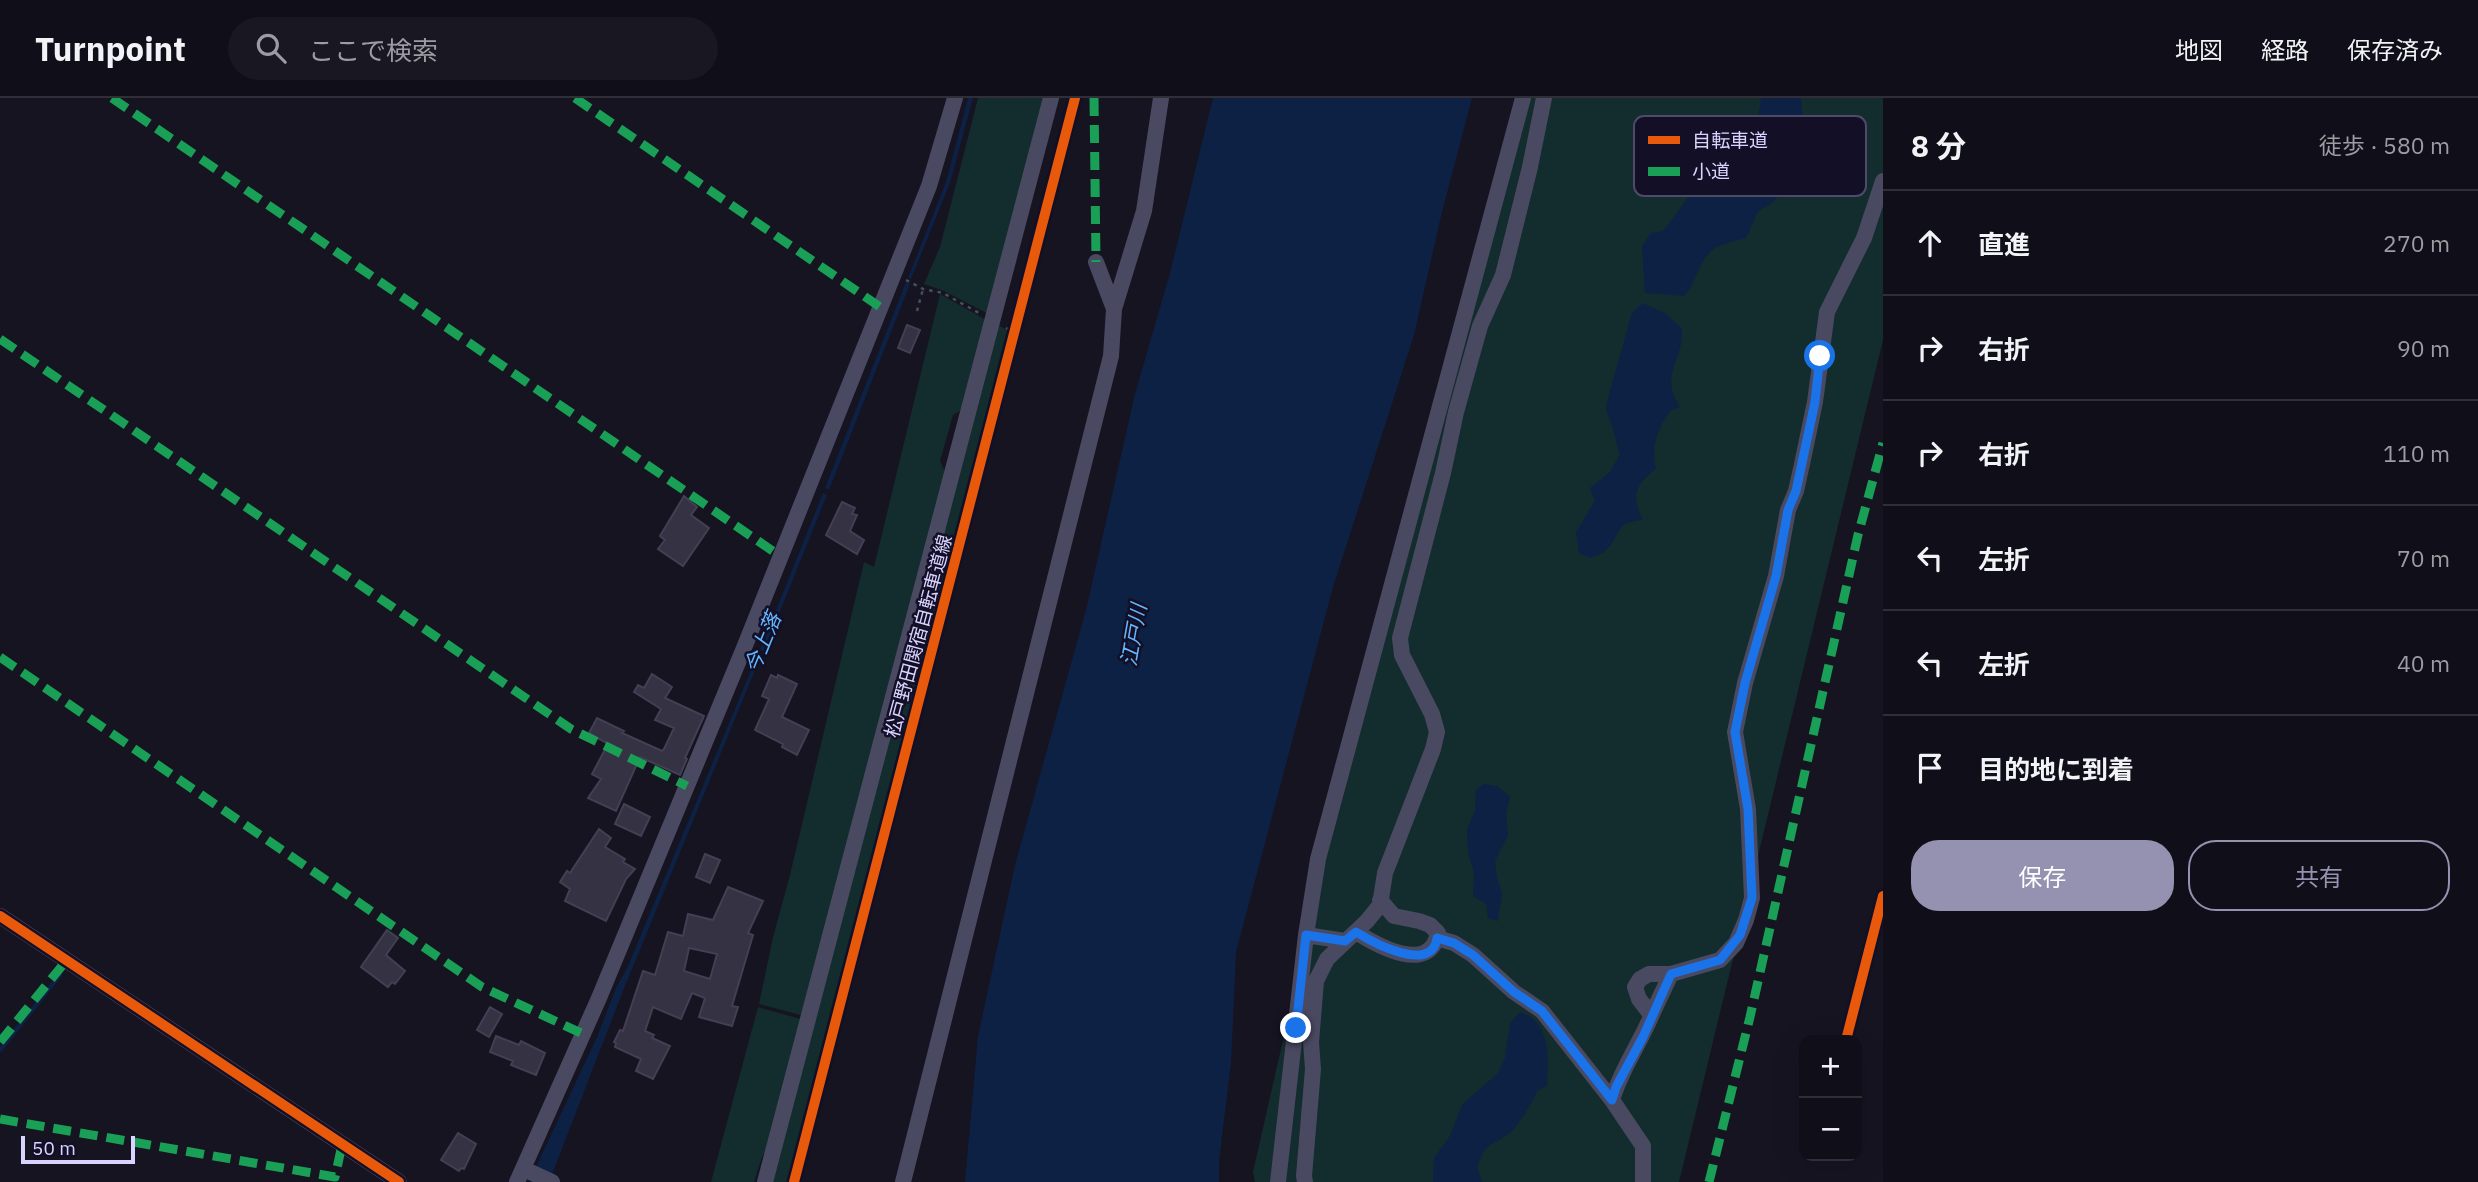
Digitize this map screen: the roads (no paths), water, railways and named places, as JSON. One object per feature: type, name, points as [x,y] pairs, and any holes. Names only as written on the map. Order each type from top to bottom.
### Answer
[{"type":"street","points":[[551,1181],[523,1174],[744,648],[929,186],[955,98]]},
{"type":"street","points":[[765,1182],[1051,98]]},
{"type":"street","points":[[903,1182],[1111,356],[1114,309],[1144,211],[1161,98]]},
{"type":"street","points":[[1279,1182],[1306,935],[1318,859],[1523,98]]},
{"type":"street","points":[[1305,1182],[1316,981],[1327,959],[1380,905],[1385,873],[1433,749],[1437,732],[1432,714],[1402,655],[1400,638],[1480,326],[1503,275],[1544,98]]},
{"type":"street","points":[[1653,1012],[1639,999],[1636,987],[1640,979],[1650,974],[1671,974],[1720,960],[1740,935],[1752,898],[1748,809],[1735,732],[1745,683],[1776,576],[1788,510],[1796,491],[1802,464],[1815,402],[1827,312],[1864,239],[1883,181]]},
{"type":"street","points":[[1096,262],[1114,309]]},
{"type":"street","points":[[1306,935],[1350,937],[1406,956],[1427,953],[1436,943],[1438,933],[1430,925],[1394,916],[1380,900]]},
{"type":"street","points":[[0,916],[398,1182]]},
{"type":"street","points":[[1437,938],[1454,943],[1473,955],[1514,992],[1542,1011],[1612,1100],[1643,1146],[1643,1182]]},
{"type":"street","points":[[1612,1100],[1671,974]]},
{"type":"water","points":[[968,98],[973,98],[950,183],[911,279],[908,278],[946,182]]},
{"type":"water","name":"江戸川","points":[[1213,98],[1472,98],[1414,335],[1333,587],[1236,952],[1231,1064],[1219,1161],[1219,1182],[965,1182],[978,1036],[1015,865],[1086,610],[1135,394],[1170,273]]},
{"type":"water","points":[[1761,98],[1801,98],[1802,116],[1758,116]]},
{"type":"water","points":[[1690,196],[1778,196],[1758,211],[1746,238],[1721,245],[1709,254],[1684,296],[1645,293],[1642,246],[1651,233],[1663,231]]},
{"type":"water","points":[[906,282],[910,284],[829,490],[825,488]]},
{"type":"water","points":[[1642,303],[1665,313],[1682,329],[1682,340],[1671,376],[1671,386],[1680,407],[1671,410],[1662,423],[1654,453],[1656,469],[1643,480],[1637,492],[1637,505],[1643,520],[1626,524],[1606,550],[1590,558],[1579,553],[1576,532],[1595,501],[1590,488],[1610,472],[1620,454],[1606,405],[1632,313]]},
{"type":"water","name":"今上落","points":[[823,493],[827,495],[764,651],[760,650]]},
{"type":"water","points":[[757,656],[760,658],[623,991],[549,1182],[529,1182],[628,966]]},
{"type":"water","points":[[1484,784],[1497,786],[1510,797],[1506,814],[1508,835],[1495,861],[1502,894],[1498,921],[1488,918],[1486,904],[1473,896],[1474,872],[1468,853],[1467,829],[1475,811],[1476,790]]},
{"type":"water","points":[[1520,1012],[1538,1024],[1543,1033],[1547,1053],[1547,1086],[1537,1091],[1511,1131],[1483,1152],[1477,1166],[1482,1182],[1433,1182],[1434,1158],[1450,1136],[1462,1105],[1497,1074],[1505,1058],[1510,1023]]},
{"type":"waterway","points":[[0,1050],[60,975]]}]
